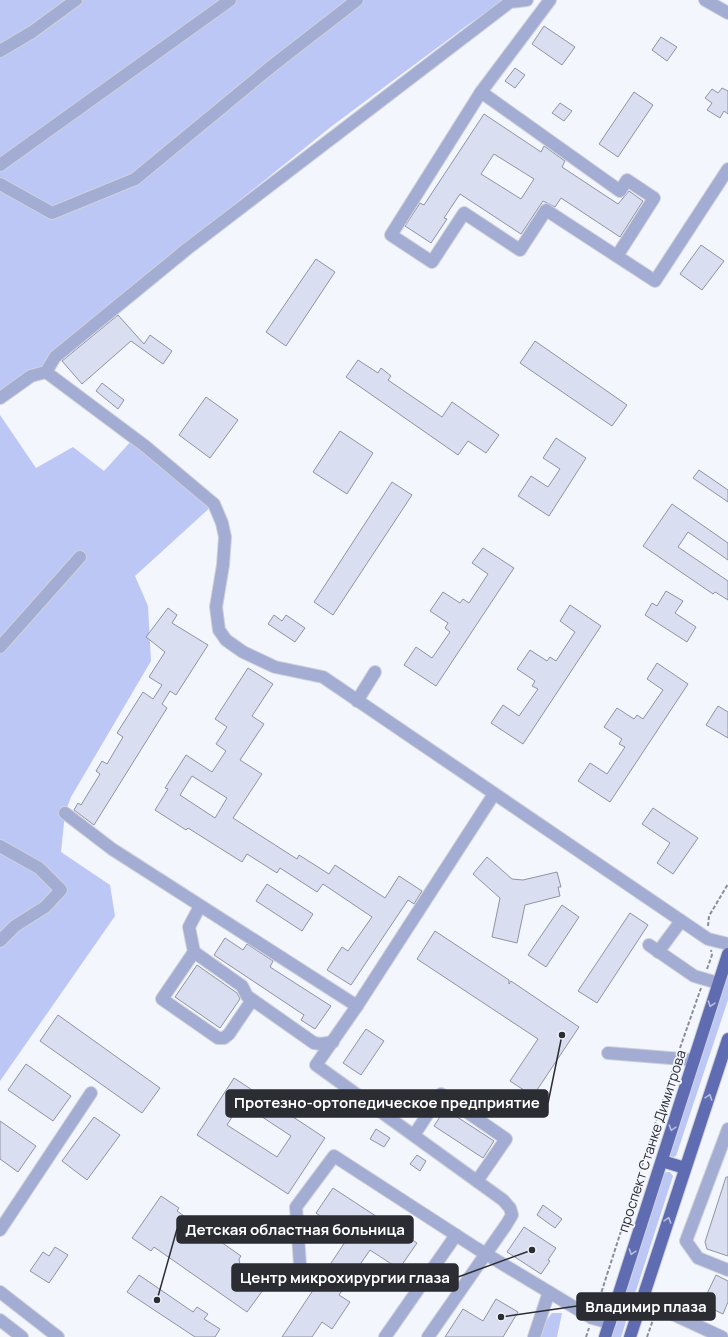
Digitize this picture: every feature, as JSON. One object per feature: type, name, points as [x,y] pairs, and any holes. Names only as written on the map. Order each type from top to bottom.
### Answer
[{"type":"main road","name":"проспект Станке Димитрова","points":[[605,1337],[728,954]]},
{"type":"main road","points":[[630,1337],[728,1039]]},
{"type":"main road","points":[[662,1161],[685,1168]]},
{"type":"street","points":[[0,51],[32,32],[76,0]]},
{"type":"street","points":[[0,165],[230,0]]},
{"type":"street","points":[[0,184],[52,213],[135,179],[272,66],[357,0]]},
{"type":"street","points":[[0,398],[31,376],[46,372],[55,358],[187,249],[510,2],[527,0]]},
{"type":"street","points":[[550,0],[481,92],[391,235],[432,262],[464,213],[520,250],[546,210],[655,281],[728,169]]},
{"type":"street","points":[[705,0],[728,13]]},
{"type":"street","points":[[481,92],[620,191],[627,180],[654,198],[617,256]]},
{"type":"street","points":[[46,372],[145,446],[214,504],[222,523],[225,537],[223,565],[216,607],[219,630],[226,640],[243,652],[276,667],[323,678],[708,939],[728,944]]},
{"type":"street","points":[[0,647],[80,557]]},
{"type":"street","points":[[357,701],[375,672]]},
{"type":"street","points":[[428,1337],[512,1215],[510,1208],[503,1200],[316,1066],[494,794]]},
{"type":"street","points":[[65,813],[112,849],[356,1006]]},
{"type":"street","points":[[0,846],[40,868],[61,890],[45,907],[15,926],[0,941]]},
{"type":"street","points":[[200,906],[188,927],[194,952],[242,986],[246,996],[314,1043],[321,1044],[333,1042]]},
{"type":"street","points":[[681,920],[654,948],[694,976],[718,983]]},
{"type":"street","points":[[194,952],[162,999],[218,1038],[224,1038],[229,1034],[252,1000]]},
{"type":"street","points":[[608,1053],[694,1060]]},
{"type":"street","points":[[0,1230],[90,1093]]},
{"type":"street","points":[[414,1136],[441,1094],[506,1139],[477,1181]]},
{"type":"street","points":[[728,1130],[686,1241],[698,1258],[728,1270]]},
{"type":"street","points":[[309,1281],[300,1265],[296,1207],[334,1156],[486,1254],[592,1318],[610,1323]]},
{"type":"street","points":[[385,1337],[456,1235]]},
{"type":"street","points":[[0,1292],[58,1337]]},
{"type":"street","points":[[534,1337],[549,1292]]},
{"type":"street","points":[[642,1300],[722,1337]]},
{"type":"street","points":[[0,1320],[22,1337]]},
{"type":"path","points":[[586,1337],[676,1059],[712,955],[708,939],[709,916],[728,884]]},
{"type":"path","points":[[647,1337],[657,1307]]},
{"type":"shaded area","points":[[0,0],[505,0],[469,24],[332,126],[184,245],[55,357],[0,397]]},
{"type":"shaded area","points":[[0,415],[36,468],[73,447],[104,471],[134,438],[214,504],[135,576],[148,606],[151,661],[71,797],[65,813],[61,852],[110,885],[115,916],[0,1081]]},
{"type":"shaded area","points":[[728,970],[728,1000],[676,1156],[669,1156],[668,1153]]},
{"type":"shaded area","points":[[670,1172],[673,1176],[621,1337],[611,1337],[664,1173]]},
{"type":"shaded area","points":[[552,1313],[562,1313],[557,1337],[539,1337],[546,1321]]},
{"type":"building","points":[[544,26],[575,47],[562,65],[532,44]]},
{"type":"building","points":[[661,37],[677,47],[667,61],[652,50]]},
{"type":"building","points":[[515,68],[525,75],[515,88],[505,81]]},
{"type":"building","points":[[722,88],[728,91],[728,114],[724,111],[720,118],[707,110],[712,103],[705,98],[712,89],[718,93]]},
{"type":"building","points":[[634,92],[653,105],[618,157],[599,144]]},
{"type":"building","points":[[560,103],[572,111],[564,121],[552,113]]},
{"type":"building","points":[[484,114],[541,152],[544,146],[565,161],[562,167],[618,204],[629,191],[643,201],[620,237],[561,198],[555,207],[543,201],[521,234],[460,194],[444,218],[447,219],[431,243],[405,226],[420,203],[424,205]],"holes":[[[494,154],[534,179],[521,199],[481,174]]]},
{"type":"building","points":[[701,245],[724,261],[702,290],[680,274]]},
{"type":"building","points":[[316,259],[335,272],[286,346],[266,332]]},
{"type":"building","points":[[118,315],[144,344],[150,335],[172,351],[163,364],[131,341],[82,384],[62,361]]},
{"type":"building","points":[[535,341],[627,405],[612,426],[520,363]]},
{"type":"building","points":[[358,360],[378,373],[381,368],[391,376],[388,380],[442,417],[452,402],[499,435],[486,453],[468,441],[458,455],[346,377]]},
{"type":"building","points":[[102,383],[124,400],[118,409],[96,391]]},
{"type":"building","points":[[206,397],[238,420],[210,458],[179,435]]},
{"type":"building","points":[[340,431],[373,453],[347,494],[313,472]]},
{"type":"building","points":[[556,438],[586,458],[549,516],[518,496],[531,476],[548,487],[560,469],[543,458]]},
{"type":"building","points":[[699,470],[728,490],[728,502],[693,478]]},
{"type":"building","points":[[392,482],[412,495],[333,615],[314,602]]},
{"type":"building","points":[[672,504],[728,543],[728,560],[688,532],[678,547],[728,581],[728,600],[715,592],[713,594],[643,546]]},
{"type":"building","points":[[483,548],[514,568],[436,686],[404,665],[416,647],[432,658],[450,632],[445,628],[448,623],[430,611],[443,592],[460,603],[463,599],[469,603],[488,574],[472,563]]},
{"type":"building","points":[[666,591],[683,601],[675,613],[696,627],[687,642],[645,615],[652,603],[657,606]]},
{"type":"building","points":[[570,605],[601,626],[523,744],[491,723],[503,705],[519,716],[538,689],[532,686],[535,681],[517,669],[530,650],[547,661],[550,657],[556,661],[575,632],[560,621]]},
{"type":"building","points":[[168,608],[177,615],[172,623],[208,645],[176,695],[170,691],[162,704],[167,708],[94,825],[74,810],[78,803],[81,805],[100,774],[96,771],[102,761],[107,764],[123,737],[117,733],[143,692],[153,699],[162,685],[149,677],[165,652],[146,637]]},
{"type":"building","points":[[274,615],[282,621],[286,615],[305,628],[295,642],[268,624]]},
{"type":"building","points":[[657,663],[688,684],[610,802],[578,781],[590,763],[607,774],[625,747],[619,744],[622,739],[604,727],[617,708],[634,719],[637,715],[643,719],[663,690],[647,679]]},
{"type":"building","points":[[248,668],[273,684],[252,716],[264,724],[240,760],[262,774],[233,818],[297,859],[299,855],[329,874],[335,865],[385,898],[399,876],[422,891],[414,904],[408,900],[351,985],[327,970],[342,947],[348,951],[372,917],[323,884],[317,892],[280,868],[277,873],[247,854],[242,862],[188,828],[186,830],[155,810],[168,789],[165,788],[186,755],[212,772],[226,751],[216,744],[227,727],[215,719]],"holes":[[[192,776],[227,798],[215,818],[180,795]]]},
{"type":"building","points":[[718,706],[728,712],[728,738],[706,725]]},
{"type":"building","points":[[653,808],[698,838],[673,874],[657,863],[670,843],[642,824]]},
{"type":"building","points":[[487,857],[512,879],[523,880],[557,872],[561,887],[558,887],[560,896],[525,905],[517,943],[492,937],[500,898],[473,874]]},
{"type":"building","points":[[267,884],[313,914],[302,931],[256,901]]},
{"type":"building","points":[[562,905],[579,917],[546,967],[528,955]]},
{"type":"building","points":[[630,913],[648,925],[597,1003],[578,991]]},
{"type":"building","points":[[435,931],[509,980],[509,984],[511,981],[579,1027],[533,1096],[510,1081],[538,1039],[417,959]]},
{"type":"building","points":[[225,938],[243,950],[247,944],[273,961],[270,967],[331,1006],[315,1029],[301,1020],[304,1015],[214,955]]},
{"type":"building","points":[[197,965],[237,993],[240,999],[220,1028],[175,997]]},
{"type":"building","points":[[58,1015],[160,1088],[142,1113],[40,1041]]},
{"type":"building","points":[[366,1029],[384,1041],[361,1075],[343,1063]]},
{"type":"building","points":[[26,1064],[71,1096],[53,1121],[8,1090]]},
{"type":"building","points":[[234,1078],[325,1138],[288,1194],[197,1135]],"holes":[[[241,1103],[291,1136],[277,1157],[227,1125]]]},
{"type":"building","points":[[445,1109],[494,1141],[483,1158],[434,1126]]},
{"type":"building","points":[[94,1117],[120,1135],[87,1180],[62,1161]]},
{"type":"building","points":[[0,1121],[36,1146],[18,1172],[0,1159]]},
{"type":"building","points":[[376,1129],[390,1138],[384,1147],[370,1139]]},
{"type":"building","points":[[417,1155],[426,1161],[420,1171],[410,1164]]},
{"type":"building","points":[[726,1177],[728,1177],[728,1256],[707,1249],[705,1242]]},
{"type":"building","points":[[333,1188],[417,1243],[399,1269],[370,1250],[339,1295],[350,1302],[332,1329],[322,1322],[312,1337],[282,1337],[349,1236],[316,1213]]},
{"type":"building","points":[[161,1196],[179,1208],[177,1211],[241,1256],[239,1259],[245,1291],[252,1282],[263,1290],[247,1312],[154,1247],[151,1251],[132,1238]]},
{"type":"building","points":[[543,1205],[562,1219],[555,1228],[537,1215]]},
{"type":"building","points":[[524,1227],[556,1248],[548,1260],[550,1261],[541,1274],[507,1252]]},
{"type":"building","points":[[55,1247],[68,1255],[49,1283],[30,1271],[43,1252],[49,1256]]},
{"type":"building","points":[[139,1275],[193,1312],[197,1307],[208,1314],[204,1319],[220,1329],[215,1337],[195,1337],[127,1292]]},
{"type":"building","points":[[716,1275],[728,1281],[728,1302],[723,1314],[702,1304]]},
{"type":"building","points":[[496,1299],[518,1312],[503,1337],[445,1337],[463,1309],[483,1321]]},
{"type":"place","name":"Протезно-ортопедическое предприятие","points":[[562,1035]]},
{"type":"place","name":"Центр микрохирургии глаза","points":[[532,1250]]},
{"type":"place","name":"Детская областная больница","points":[[157,1300]]},
{"type":"place","name":"Владимир плаза","points":[[501,1317]]}]
